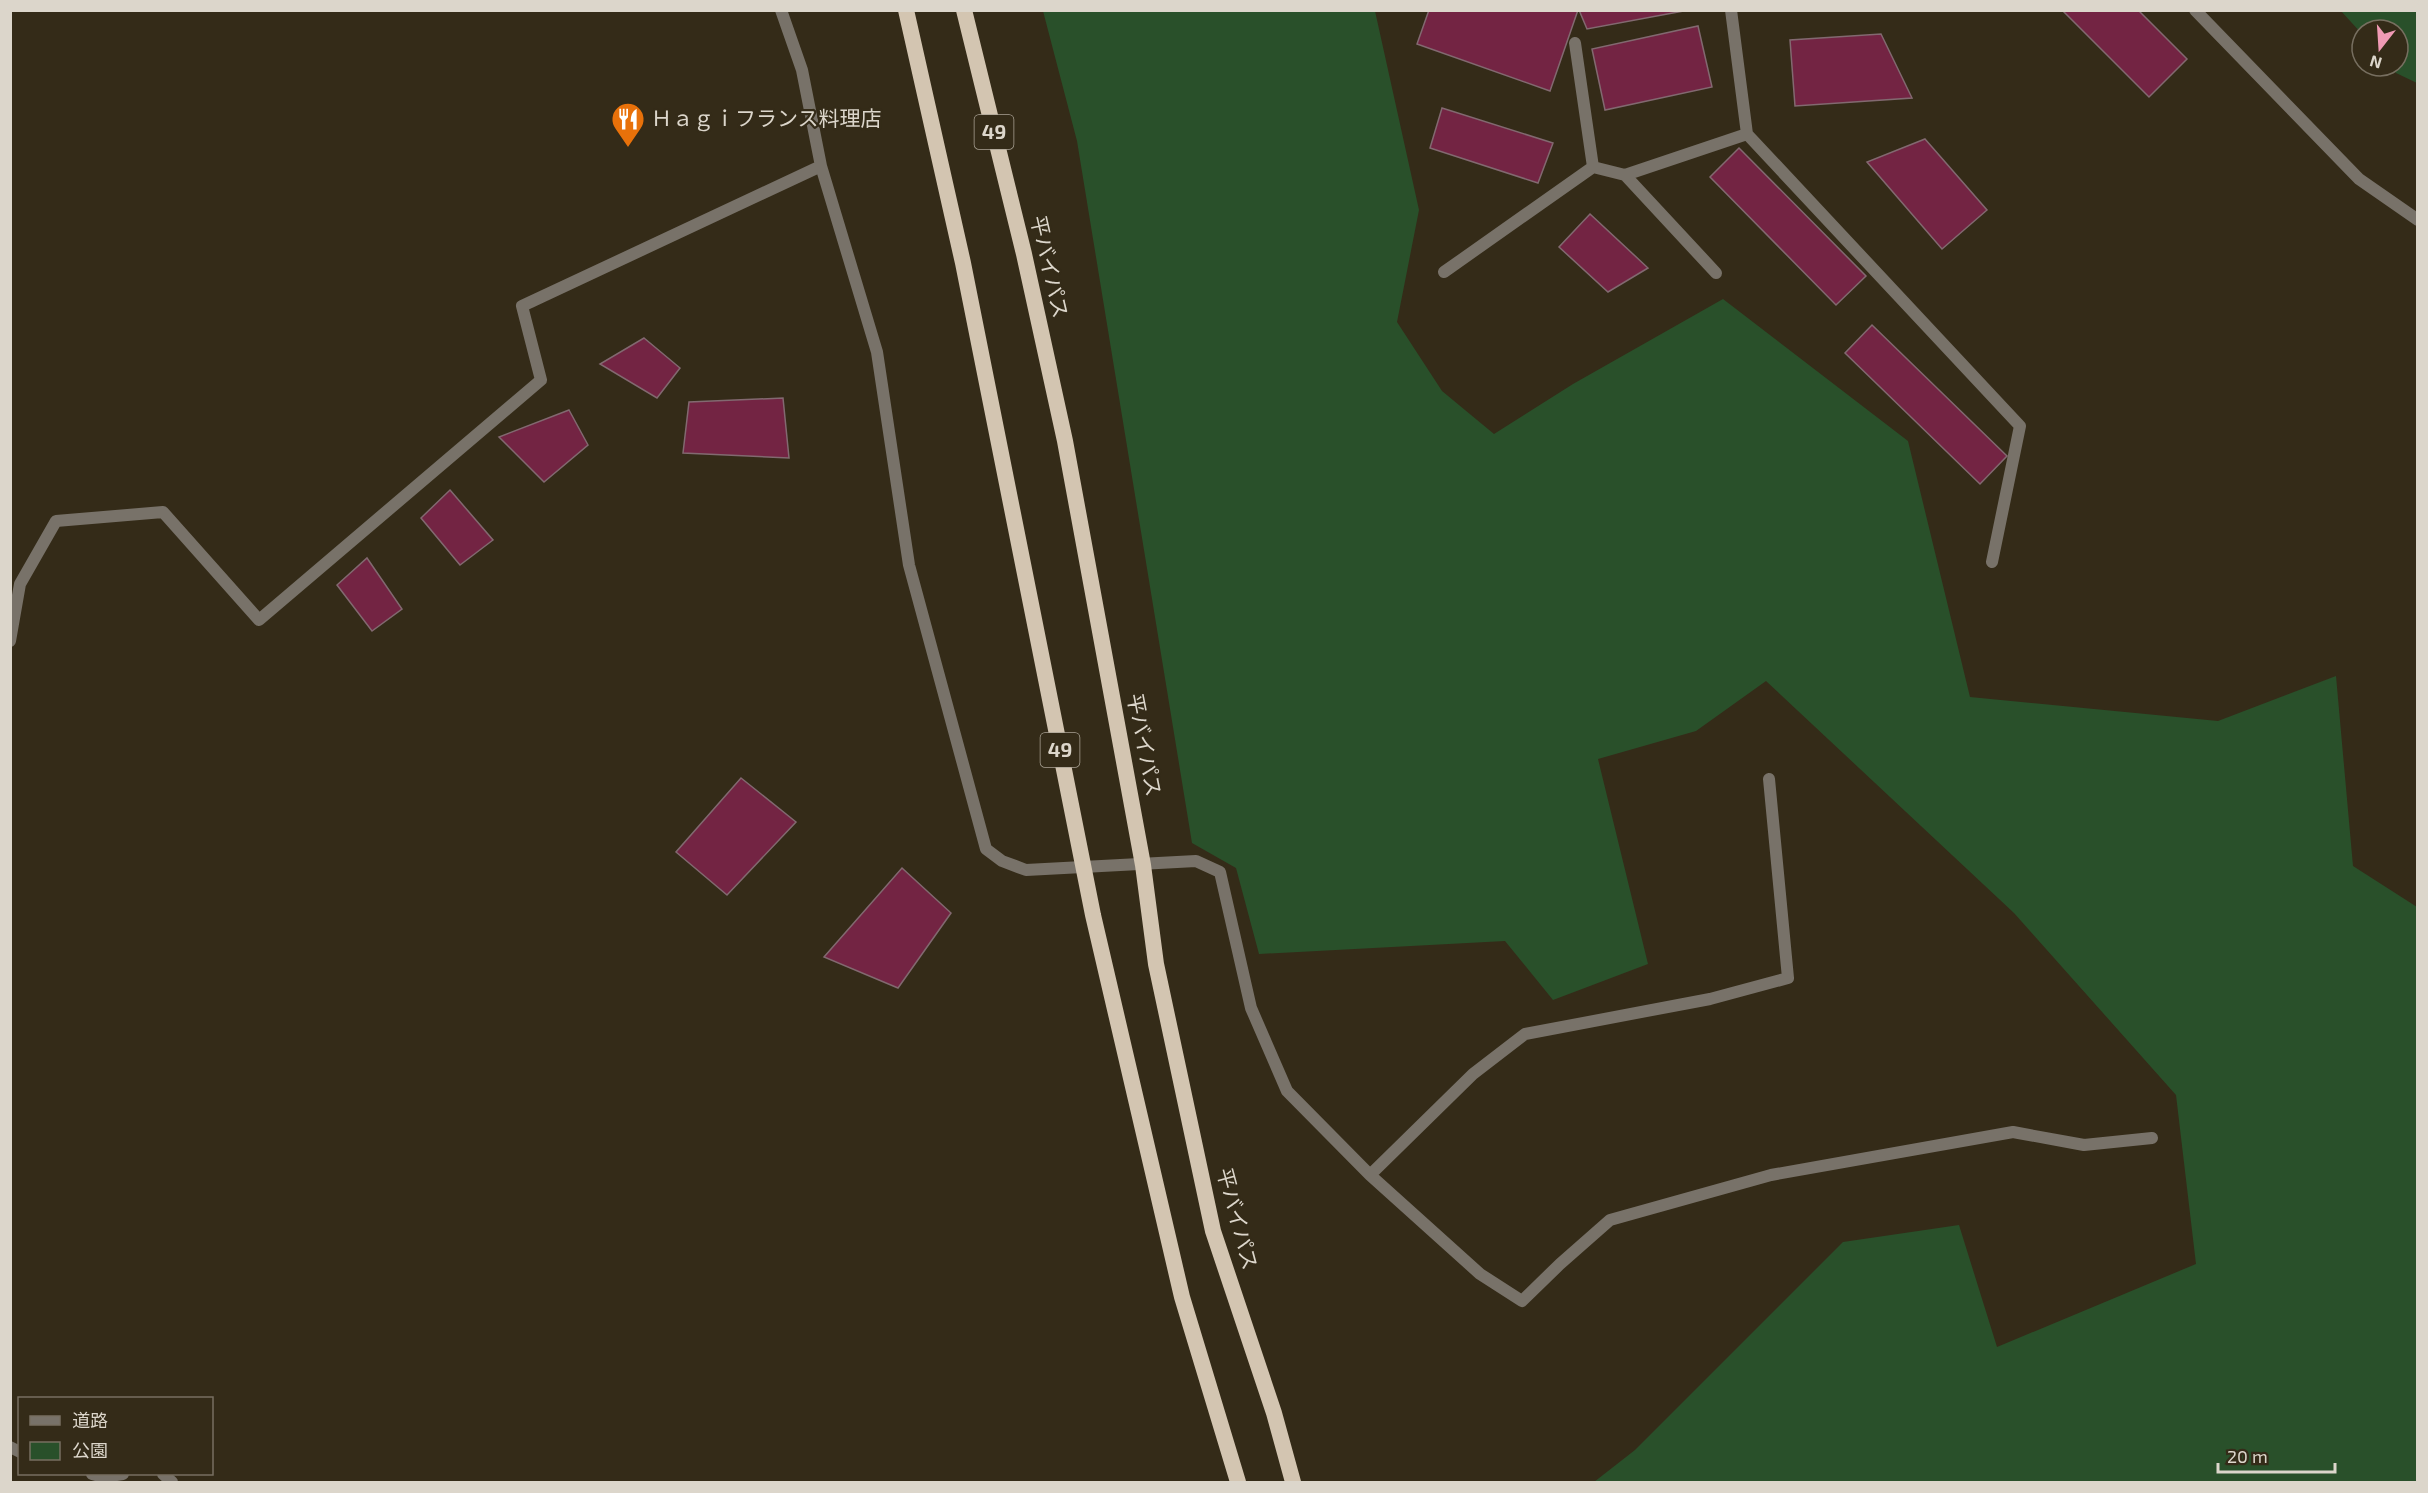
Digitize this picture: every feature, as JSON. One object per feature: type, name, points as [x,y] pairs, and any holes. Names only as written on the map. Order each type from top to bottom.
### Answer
[{"type":"highway","name":"49","points":[[906,10],[963,263],[1083,868],[1182,1297],[1238,1482]]},
{"type":"highway","name":"平バイパス","points":[[964,10],[1024,254],[1065,441],[1143,865],[1156,964],[1213,1231],[1274,1413],[1293,1482]]},
{"type":"street","points":[[781,10],[802,70],[821,166],[877,352],[909,565],[986,849],[1002,861],[1026,870],[1196,861],[1220,872],[1251,1008],[1287,1091],[1370,1175],[1480,1274],[1522,1301],[1610,1220],[1771,1174],[2013,1132],[2084,1145],[2152,1138]]},
{"type":"street","points":[[1731,10],[1747,134],[2020,426],[1992,562]]},
{"type":"street","points":[[2195,10],[2359,179],[2418,220]]},
{"type":"street","points":[[1575,43],[1593,167]]},
{"type":"street","points":[[1444,272],[1593,167],[1625,175],[1747,134]]},
{"type":"street","points":[[10,640],[20,584],[56,521],[163,512],[259,620],[541,380],[522,306],[821,166]]},
{"type":"street","points":[[1625,175],[1716,273]]},
{"type":"street","points":[[1370,1175],[1473,1074],[1525,1034],[1710,999],[1788,978],[1769,779]]},
{"type":"street","points":[[98,1475],[103,1477],[113,1475]]},
{"type":"green space","points":[[1043,11],[1375,11],[1419,210],[1397,322],[1442,391],[1494,434],[1573,384],[1723,299],[1908,441],[1970,697],[2218,721],[2336,676],[2353,866],[2417,907],[2417,1482],[1594,1482],[1635,1450],[1843,1242],[1959,1225],[1997,1347],[2196,1264],[2176,1095],[2014,913],[1766,681],[1696,731],[1598,759],[1648,964],[1553,1000],[1505,941],[1259,954],[1236,868],[1192,843],[1077,141]]},
{"type":"green space","points":[[2341,11],[2417,11],[2417,83],[2406,78],[2410,78],[2410,18],[2350,18],[2350,21]]},
{"type":"building","points":[[1429,10],[1578,10],[1550,91],[1417,44]]},
{"type":"building","points":[[1579,10],[1689,10],[1587,29]]},
{"type":"building","points":[[2062,10],[2138,10],[2187,59],[2149,97]]},
{"type":"building","points":[[1698,26],[1712,87],[1605,110],[1592,49]]},
{"type":"building","points":[[1881,34],[1912,98],[1795,106],[1790,40]]},
{"type":"building","points":[[1442,108],[1553,143],[1538,183],[1430,148]]},
{"type":"building","points":[[1925,139],[1987,210],[1942,249],[1867,162]]},
{"type":"building","points":[[1739,148],[1866,276],[1836,305],[1710,177]]},
{"type":"building","points":[[1590,214],[1648,268],[1608,292],[1559,247]]},
{"type":"building","points":[[1872,325],[2007,456],[1980,484],[1845,353]]},
{"type":"building","points":[[644,338],[680,368],[657,398],[600,364]]},
{"type":"building","points":[[783,398],[789,458],[683,453],[689,402]]},
{"type":"building","points":[[569,410],[588,445],[544,482],[499,437]]},
{"type":"building","points":[[450,490],[493,540],[460,565],[421,518]]},
{"type":"building","points":[[367,558],[402,609],[372,631],[337,585]]},
{"type":"building","points":[[741,778],[796,822],[727,895],[676,852]]},
{"type":"building","points":[[902,868],[951,913],[898,988],[824,957]]},
{"type":"place","name":"Ｈａｇｉフランス料理店","points":[[628,148]]}]
